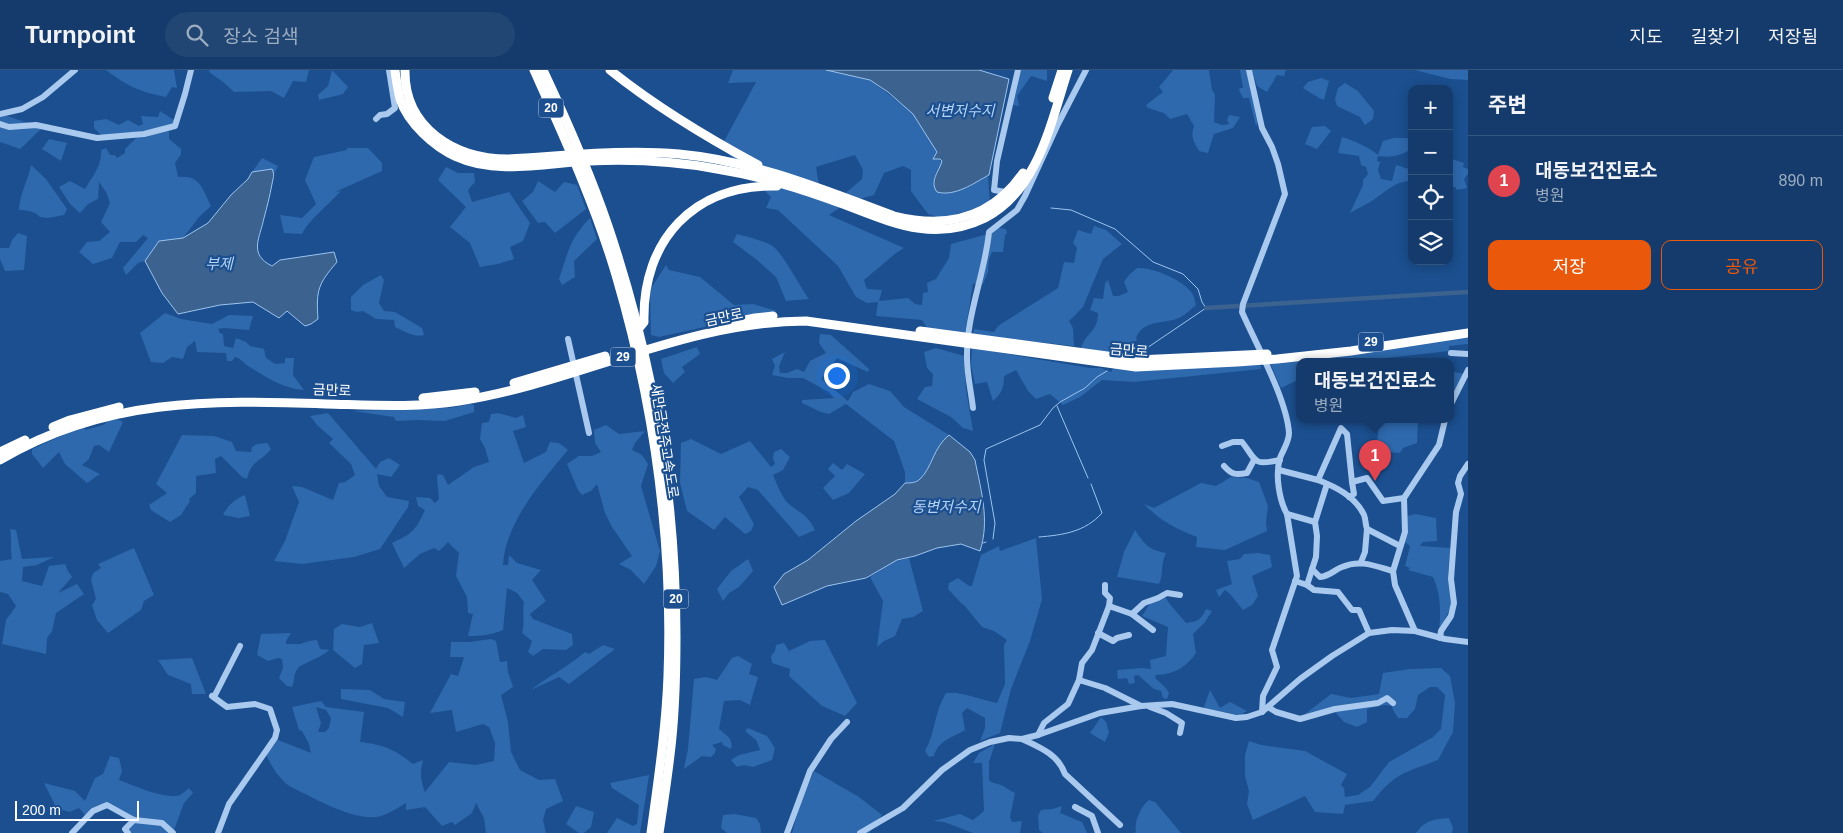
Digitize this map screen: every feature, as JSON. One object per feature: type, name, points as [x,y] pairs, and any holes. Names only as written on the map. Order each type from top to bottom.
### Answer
[{"type":"highway","points":[[396,70],[400,99],[412,119],[438,146],[458,158],[471,163],[498,166],[590,161],[663,161],[750,175],[799,189],[902,226],[922,230],[954,228],[977,221],[1008,202],[1030,173],[1038,157],[1061,82],[1060,70]]},
{"type":"highway","points":[[405,70],[409,100],[425,125],[448,145],[473,156],[508,159],[648,152],[704,157],[781,174]]},
{"type":"highway","name":"새만금전주고속도로","points":[[534,70],[573,146]]},
{"type":"highway","name":"새만금전주고속도로","points":[[543,70],[581,166],[608,226],[636,331],[663,454],[671,519],[676,592],[676,674],[670,754],[659,833]]},
{"type":"highway","points":[[610,70],[639,94],[677,119],[758,164],[894,216],[909,220],[937,222],[968,216],[993,204],[1005,194],[1026,169],[1042,134],[1061,82],[1070,70]]},
{"type":"highway","points":[[636,331],[644,322],[644,296],[654,260],[669,234],[682,218],[711,199],[741,188],[776,186],[799,189]]},
{"type":"highway","name":"금만로","points":[[0,452],[70,420],[140,403],[210,396],[408,400],[465,394],[497,388],[578,363],[717,326],[755,318],[805,316],[1137,360],[1254,357],[1351,351],[1468,333]]},
{"type":"highway","name":"금만로","points":[[0,460],[34,440],[63,429],[140,408],[209,402],[410,405],[457,402],[497,394],[660,346],[717,332],[781,321],[806,322],[1136,367],[1254,357]]},
{"type":"highway","name":"금만로","points":[[1275,356],[1468,328]]},
{"type":"highway","name":"새만금전주고속도로","points":[[644,368],[664,529],[668,592],[668,676],[663,749],[651,833]]},
{"type":"street","points":[[0,114],[22,109],[43,97],[75,70]]},
{"type":"street","points":[[0,124],[9,127],[36,125],[97,138],[144,134],[161,130],[175,126],[186,94],[191,70]]},
{"type":"street","points":[[376,119],[395,108],[389,70]]},
{"type":"street","points":[[1005,192],[994,190],[997,161],[1018,70]]},
{"type":"street","points":[[973,408],[967,356],[971,322],[987,255],[989,232],[1017,210],[1022,195],[1086,70]]},
{"type":"street","points":[[1249,70],[1262,128],[1278,164],[1285,194],[1242,312],[1277,392],[1286,419],[1289,435],[1286,448],[1280,460],[1278,481],[1282,506],[1287,514],[1297,576],[1272,650],[1278,667],[1263,696],[1262,712]]},
{"type":"street","points":[[568,339],[589,433]]},
{"type":"street","points":[[1452,353],[1468,354]]},
{"type":"street","points":[[1454,398],[1468,370]]},
{"type":"street","points":[[1415,631],[1395,585],[1393,570],[1405,532],[1404,498],[1439,446],[1444,423]]},
{"type":"street","points":[[1318,480],[1341,428],[1347,434],[1354,494],[1350,497]]},
{"type":"street","points":[[1222,446],[1233,442],[1242,442],[1254,460],[1268,462],[1280,460]]},
{"type":"street","points":[[1224,466],[1230,473],[1236,475],[1247,473],[1254,460]]},
{"type":"street","points":[[1440,638],[1441,631],[1451,616],[1454,603],[1451,579],[1456,512],[1461,494],[1458,483],[1468,464]]},
{"type":"street","points":[[1279,470],[1318,480],[1339,489],[1350,497],[1365,515],[1364,522],[1367,529],[1365,552],[1361,562]]},
{"type":"street","points":[[1352,482],[1367,478],[1383,500],[1404,498]]},
{"type":"street","points":[[1307,585],[1316,550],[1315,522],[1327,484]]},
{"type":"street","points":[[1287,514],[1315,522]]},
{"type":"street","points":[[1367,529],[1400,546]]},
{"type":"street","points":[[1312,569],[1320,577],[1327,576],[1341,567],[1361,562],[1393,570]]},
{"type":"street","points":[[1295,581],[1307,585],[1314,590],[1338,592],[1352,610],[1359,610],[1369,633]]},
{"type":"street","points":[[1038,736],[1044,723],[1068,704],[1079,680],[1082,663],[1092,650],[1109,606],[1110,598],[1105,593],[1105,585]]},
{"type":"street","points":[[1132,614],[1144,603],[1158,598],[1167,592],[1180,595]]},
{"type":"street","points":[[1109,606],[1132,614],[1153,630]]},
{"type":"street","points":[[860,833],[903,808],[942,770],[970,750],[1009,738],[1038,736],[1100,713],[1143,706],[1172,704],[1236,718],[1247,717],[1262,712],[1300,679],[1369,633],[1392,630],[1415,631],[1440,638],[1468,642]]},
{"type":"street","points":[[1098,633],[1113,641],[1129,635]]},
{"type":"street","points":[[218,833],[229,804],[275,738],[277,730],[270,709],[255,704],[227,707],[213,697],[240,646]]},
{"type":"street","points":[[1079,680],[1105,688],[1143,706],[1166,713],[1182,723],[1180,732]]},
{"type":"street","points":[[1268,707],[1276,712],[1300,718],[1335,709],[1378,703],[1387,698],[1393,703]]},
{"type":"street","points":[[788,833],[810,771],[831,739],[847,722]]},
{"type":"street","points":[[1022,738],[1046,750],[1061,763],[1064,774],[1120,825]]},
{"type":"street","points":[[1083,810],[1093,802]]},
{"type":"street","points":[[72,833],[93,811],[107,804],[134,820],[162,823],[174,833]]},
{"type":"street","points":[[1075,807],[1092,816],[1098,833]]},
{"type":"street","points":[[128,833],[126,828],[134,820]]},
{"type":"shaded area","points":[[106,70],[174,70],[177,88],[172,87],[166,97],[157,95],[134,88]]},
{"type":"shaded area","points":[[210,70],[309,70],[306,82],[293,81],[284,98],[271,91],[234,92],[209,72]]},
{"type":"shaded area","points":[[332,70],[348,87],[343,94],[319,100],[318,95],[328,86]]},
{"type":"shaded area","points":[[733,70],[826,70],[870,80],[913,113],[937,152],[933,159],[939,159],[942,163],[935,177],[966,188],[988,176],[990,205],[940,218],[928,214],[911,191],[911,170],[903,166],[884,173],[874,195],[848,202],[829,215],[904,248],[864,280],[867,289],[882,290],[879,301],[908,298],[915,304],[922,305],[923,293],[928,292],[927,283],[936,279],[949,258],[951,244],[988,234],[991,235],[997,228],[1006,229],[1007,233],[1005,235],[1003,252],[992,252],[989,259],[988,272],[983,284],[977,285],[973,283],[965,334],[927,328],[922,320],[876,316],[878,302],[867,303],[856,297],[838,266],[778,210],[766,208],[771,197],[721,147],[756,82],[728,83]],"holes":[[[855,155],[863,170],[862,179],[841,197],[819,185],[816,167]]]},
{"type":"shaded area","points":[[1021,70],[1047,70],[1047,81],[1031,76],[1017,96],[1019,106],[1013,105]]},
{"type":"shaded area","points":[[1173,70],[1209,70],[1212,90],[1215,94],[1214,122],[1222,125],[1229,124],[1227,120],[1229,115],[1240,117],[1233,128],[1214,134],[1208,153],[1199,151],[1193,139],[1194,126],[1187,114],[1170,119],[1164,113],[1148,108],[1146,105],[1163,92],[1159,87]]},
{"type":"shaded area","points":[[1240,70],[1247,70],[1259,121],[1256,126],[1249,98],[1243,98],[1239,90],[1243,88]]},
{"type":"shaded area","points":[[1252,70],[1286,70],[1284,76],[1277,75],[1267,92],[1257,86]]},
{"type":"shaded area","points":[[1415,70],[1468,70],[1468,80],[1450,79]]},
{"type":"shaded area","points":[[1321,78],[1329,81],[1324,100],[1303,88],[1308,82]]},
{"type":"shaded area","points":[[1345,83],[1358,91],[1374,111],[1373,119],[1365,125],[1360,117],[1337,106],[1335,99],[1338,88]]},
{"type":"shaded area","points":[[160,111],[174,120],[172,125],[102,136],[94,128],[94,121],[106,119],[119,125],[128,120],[139,126],[143,124],[141,116],[158,117]]},
{"type":"shaded area","points":[[7,116],[43,128],[20,149],[0,142],[0,117]]},
{"type":"shaded area","points":[[1325,126],[1331,131],[1317,149],[1305,144],[1312,127]]},
{"type":"shaded area","points":[[169,131],[169,139],[181,149],[181,154],[175,163],[178,177],[192,178],[200,184],[211,206],[199,217],[183,238],[159,241],[145,261],[138,263],[126,275],[123,268],[148,238],[143,235],[136,242],[120,242],[112,258],[93,264],[79,252],[87,242],[99,241],[110,232],[101,222],[110,203],[106,192],[99,182],[98,199],[88,204],[80,213],[70,204],[59,187],[70,181],[85,189],[98,166],[101,150],[106,148],[110,155],[115,155],[117,158],[125,153],[125,149],[136,138]]},
{"type":"shaded area","points":[[1342,137],[1366,147],[1378,155],[1383,141],[1394,138],[1408,138],[1408,151],[1396,156],[1378,156],[1377,161],[1380,162],[1378,170],[1381,179],[1392,181],[1396,165],[1408,169],[1408,181],[1395,185],[1350,213],[1363,185],[1363,180],[1368,174],[1366,167],[1361,165],[1359,156],[1338,153]]},
{"type":"shaded area","points":[[49,139],[67,143],[61,161],[42,149]]},
{"type":"shaded area","points":[[347,148],[368,148],[382,163],[382,171],[335,192],[341,191],[314,218],[302,234],[284,233],[280,215],[302,218],[316,204],[305,180],[314,157],[347,150]]},
{"type":"shaded area","points":[[262,158],[278,166],[274,174],[272,169],[252,172]]},
{"type":"shaded area","points":[[1453,159],[1464,163],[1463,167],[1468,169],[1468,174],[1464,179],[1467,188],[1457,190],[1453,187]]},
{"type":"shaded area","points":[[31,165],[46,179],[67,209],[64,215],[48,218],[40,217],[30,211],[19,210],[20,199]]},
{"type":"shaded area","points":[[446,167],[458,173],[474,173],[475,182],[468,190],[472,202],[509,192],[530,223],[523,241],[510,247],[514,259],[480,267],[470,243],[450,227],[466,207],[438,180]]},
{"type":"shaded area","points":[[538,181],[555,192],[564,182],[577,185],[586,209],[555,233],[545,222],[538,223],[522,201],[533,192]]},
{"type":"shaded area","points":[[590,218],[597,239],[574,261],[575,277],[562,285],[559,279],[570,247],[573,240]]},
{"type":"shaded area","points":[[1094,226],[1106,230],[1122,244],[1103,259],[1083,307],[1069,321],[1073,328],[1074,346],[973,335],[974,329],[994,332],[998,326],[1058,288],[1064,262],[1074,263],[1077,248],[1073,243],[1078,230],[1091,234]]},
{"type":"shaded area","points":[[18,233],[27,236],[24,270],[5,271],[0,259],[0,248],[9,248],[12,240]]},
{"type":"shaded area","points":[[737,234],[771,245],[785,262],[809,299],[786,301],[776,277],[733,242]]},
{"type":"shaded area","points":[[666,265],[669,270],[700,277],[734,305],[753,304],[777,311],[659,337],[651,335],[650,290]]},
{"type":"shaded area","points":[[1137,268],[1159,272],[1182,283],[1192,293],[1196,305],[1181,317],[1144,327],[1136,338],[1137,340],[1128,346],[1125,353],[1096,352],[1081,348],[1096,324],[1098,313],[1090,310],[1094,298],[1103,299],[1105,283],[1108,280],[1113,296],[1119,296],[1128,292],[1124,282]]},
{"type":"shaded area","points":[[381,275],[384,280],[379,303],[384,311],[395,312],[422,328],[424,335],[413,335],[395,327],[394,320],[376,319],[363,311],[351,310],[351,297],[363,285]]},
{"type":"shaded area","points":[[165,313],[181,319],[212,324],[229,315],[253,316],[249,330],[218,329],[223,334],[224,346],[233,348],[236,338],[250,346],[264,349],[266,358],[275,364],[285,363],[285,358],[294,358],[293,375],[304,390],[275,382],[235,357],[232,361],[227,361],[226,353],[197,352],[195,341],[187,347],[183,359],[172,357],[163,363],[151,362],[140,333]]},
{"type":"shaded area","points":[[820,334],[831,335],[869,369],[868,372],[837,358],[821,379],[848,401],[853,392],[869,384],[890,391],[904,407],[949,435],[940,446],[924,474],[918,480],[905,483],[905,472],[894,441],[846,404],[829,414],[821,412],[802,403],[802,400],[834,398],[829,392],[803,378],[772,375],[775,366],[772,359],[785,352],[779,366],[780,373],[787,373],[797,369],[804,372],[810,361],[826,353],[819,343]]},
{"type":"shaded area","points":[[1468,336],[1468,344],[1449,346],[1449,351],[1387,358],[1307,358]]},
{"type":"shaded area","points":[[697,347],[700,354],[682,367],[685,372],[673,383],[664,373],[661,359]]},
{"type":"shaded area","points":[[936,348],[964,356],[966,390],[973,431],[963,428],[951,417],[917,399],[925,387],[932,386],[933,374],[927,368],[924,352]]},
{"type":"shaded area","points":[[972,348],[1090,368],[1101,368],[1111,372],[1114,367],[1260,363],[1261,369],[1134,382],[1102,380],[1080,397],[1063,405],[1050,394],[1036,399],[1028,391],[1016,370],[1004,376],[1002,390],[993,401],[987,382],[975,384],[971,365]]},
{"type":"shaded area","points":[[1296,359],[1296,381],[1281,388],[1270,363]]},
{"type":"shaded area","points":[[1454,372],[1464,374],[1454,393]]},
{"type":"shaded area","points":[[469,404],[474,405],[474,412],[445,421],[396,421],[394,417],[353,411],[449,408]]},
{"type":"shaded area","points":[[328,413],[376,469],[380,462],[389,458],[400,465],[391,477],[377,474],[379,486],[387,497],[409,501],[408,507],[380,549],[354,557],[302,564],[274,561],[285,541],[299,502],[292,486],[302,487],[333,500],[339,483],[345,482],[355,475],[351,464],[329,443],[333,439],[310,416]]},
{"type":"shaded area","points":[[498,413],[516,418],[523,415],[526,427],[513,431],[524,463],[546,452],[550,442],[559,443],[568,450],[526,503],[510,534],[505,549],[503,565],[508,565],[509,555],[517,563],[541,570],[532,580],[546,601],[530,614],[533,619],[572,634],[573,645],[566,650],[543,649],[533,656],[528,652],[532,641],[522,633],[524,602],[517,593],[507,588],[503,630],[486,635],[468,636],[473,614],[468,613],[467,597],[456,576],[459,553],[448,542],[439,551],[434,548],[420,554],[404,568],[392,543],[413,531],[422,517],[425,510],[418,506],[416,497],[430,498],[435,503],[439,499],[438,474],[443,475],[448,485],[474,467],[489,462],[480,439],[482,423],[489,422],[491,414]]},
{"type":"shaded area","points":[[117,419],[123,422],[109,452],[99,445],[94,446],[89,459],[82,465],[100,474],[87,483],[65,464],[59,452],[43,468],[32,454],[32,449],[84,426],[85,430]]},
{"type":"shaded area","points":[[1374,423],[1418,423],[1417,443],[1403,448],[1400,453],[1376,451],[1379,426]]},
{"type":"shaded area","points":[[606,425],[619,434],[645,431],[632,450],[642,455],[648,464],[641,486],[660,551],[656,566],[644,584],[631,570],[619,564],[632,556],[612,527],[605,513],[597,484],[591,491],[582,495],[567,464],[579,456],[592,456],[601,452],[595,443],[594,430]]},
{"type":"shaded area","points":[[182,435],[214,436],[232,442],[236,451],[251,452],[252,447],[257,444],[267,443],[271,449],[251,468],[247,479],[242,477],[221,456],[215,459],[216,473],[196,476],[196,493],[189,499],[190,501],[181,515],[170,522],[151,510],[149,505],[167,493],[156,484]]},
{"type":"shaded area","points":[[691,439],[721,454],[750,441],[771,467],[775,464],[774,452],[781,449],[790,457],[783,470],[773,475],[786,501],[807,518],[815,530],[799,537],[758,490],[748,487],[739,497],[754,524],[751,531],[745,534],[725,517],[714,530],[687,511],[680,483],[681,443]]},
{"type":"shaded area","points":[[833,463],[842,470],[847,464],[865,474],[849,493],[833,500],[823,488],[835,476],[828,469]]},
{"type":"shaded area","points":[[1231,477],[1247,478],[1259,482],[1268,506],[1267,531],[1225,550],[1196,547],[1197,537],[1168,523],[1144,504],[1154,508],[1201,483],[1216,486]]},
{"type":"shaded area","points":[[245,495],[250,516],[239,518],[223,515],[232,503]]},
{"type":"shaded area","points":[[1416,514],[1436,518],[1437,541],[1423,542],[1420,546],[1451,548],[1448,572],[1452,604],[1439,632],[1440,604],[1438,590],[1433,577],[1408,570],[1410,568],[1405,566],[1410,546],[1405,542],[1408,532],[1407,516]]},
{"type":"shaded area","points":[[10,529],[16,530],[22,559],[54,557],[37,565],[23,567],[22,581],[42,586],[49,566],[65,564],[72,577],[58,593],[77,584],[84,594],[56,613],[52,631],[47,638],[46,654],[2,644],[6,620],[16,606],[8,594],[0,592],[0,561],[12,559]]},
{"type":"shaded area","points":[[1135,530],[1148,546],[1166,553],[1159,584],[1117,577],[1124,552]]},
{"type":"shaded area","points":[[1036,538],[1042,599],[1030,641],[1011,689],[1000,733],[980,741],[985,728],[985,718],[967,708],[962,713],[965,730],[939,746],[934,756],[929,757],[925,751],[929,744],[939,707],[946,693],[965,694],[997,703],[1005,684],[1004,645],[1007,640],[994,631],[982,627],[948,589],[949,583],[958,578],[972,586],[981,555],[999,546],[1000,551]]},
{"type":"shaded area","points":[[134,548],[154,595],[144,601],[141,610],[108,633],[97,620],[92,605],[96,599],[91,580],[93,573],[101,568],[98,564]]},
{"type":"shaded area","points":[[1258,553],[1270,555],[1272,567],[1252,576],[1258,596],[1252,605],[1243,610],[1225,590],[1219,597],[1216,590],[1232,584],[1227,561],[1240,559],[1244,554]]},
{"type":"shaded area","points":[[909,558],[923,611],[913,617],[902,619],[895,636],[877,647],[883,601],[870,577],[893,562]]},
{"type":"shaded area","points":[[748,559],[753,571],[723,601],[717,589],[731,571]]},
{"type":"shaded area","points":[[1162,592],[1186,623],[1199,619],[1206,609],[1212,611],[1205,622],[1193,634],[1196,653],[1192,658],[1174,672],[1156,675],[1155,678],[1169,693],[1167,699],[1163,698],[1161,691],[1154,689],[1138,675],[1134,676],[1135,683],[1129,684],[1127,678],[1118,679],[1117,670],[1151,669],[1150,660],[1166,656],[1168,627],[1142,616],[1149,605]]},
{"type":"shaded area","points":[[372,623],[379,643],[364,645],[362,664],[355,668],[333,650],[334,629],[342,624],[360,627]]},
{"type":"shaded area","points":[[291,633],[286,644],[300,644],[317,640],[320,649],[329,650],[298,668],[292,687],[287,686],[279,678],[283,668],[282,659],[278,658],[268,661],[257,655],[261,634]]},
{"type":"shaded area","points":[[491,639],[496,641],[500,662],[507,661],[513,687],[501,695],[508,722],[511,752],[520,770],[539,780],[555,779],[563,801],[546,809],[543,820],[546,833],[486,833],[484,818],[476,803],[472,813],[455,825],[452,822],[442,826],[425,807],[406,810],[406,803],[381,816],[359,816],[334,808],[289,786],[273,768],[266,755],[278,740],[311,753],[309,744],[302,731],[299,730],[292,707],[321,701],[326,707],[364,712],[360,742],[388,748],[413,764],[423,760],[421,776],[425,792],[449,762],[476,765],[494,761],[495,743],[489,727],[483,724],[456,732],[452,710],[430,713],[451,674],[458,676],[464,657],[450,657],[451,642]],"holes":[[[316,707],[326,710],[331,718],[329,728],[325,732],[318,732],[321,723]]]},
{"type":"shaded area","points":[[825,640],[857,703],[845,716],[822,706],[789,676],[790,669],[772,663],[771,656],[775,651],[776,645],[784,643],[789,651],[810,641]]},
{"type":"shaded area","points":[[603,645],[615,649],[569,684],[559,677],[531,690],[585,652],[589,654]]},
{"type":"shaded area","points":[[738,656],[752,664],[749,674],[758,677],[750,705],[740,700],[724,701],[719,729],[730,740],[731,749],[723,745],[722,742],[712,745],[716,749],[711,757],[702,756],[684,769],[688,749],[694,679],[706,677],[717,680],[732,658]]},
{"type":"shaded area","points":[[192,658],[206,694],[192,694],[191,684],[168,675],[158,660]]},
{"type":"shaded area","points":[[1441,668],[1450,676],[1455,703],[1453,732],[1438,760],[1402,774],[1388,784],[1373,801],[1345,805],[1343,814],[1315,812],[1305,796],[1253,820],[1247,804],[1249,791],[1245,776],[1245,755],[1249,741],[1261,745],[1305,751],[1347,774],[1341,785],[1344,788],[1345,797],[1358,795],[1370,787],[1389,762],[1433,737],[1441,729],[1445,695],[1437,687],[1430,687],[1418,695],[1415,709],[1407,718],[1398,718],[1392,706],[1384,705],[1367,709],[1367,722],[1357,727],[1344,722],[1335,712],[1305,714],[1331,694],[1351,698],[1379,694],[1383,673],[1410,669]]},
{"type":"shaded area","points":[[341,689],[370,690],[384,699],[405,702],[403,717],[388,708],[341,699]]},
{"type":"shaded area","points":[[1210,690],[1220,708],[1230,702],[1247,711],[1240,715],[1206,709],[1204,707]]},
{"type":"shaded area","points":[[1101,717],[1106,722],[1109,733],[1105,742],[1090,733]]},
{"type":"shaded area","points":[[748,728],[767,736],[775,748],[772,760],[753,767],[744,765],[737,767],[731,760],[739,755],[760,750],[756,740],[745,731]]},
{"type":"shaded area","points":[[995,744],[989,762],[989,780],[1015,793],[1010,817],[1012,822],[1022,821],[1020,833],[973,833],[944,822],[933,821],[960,814],[973,820],[984,811],[982,763],[973,763],[979,753]]},
{"type":"shaded area","points":[[110,756],[119,758],[122,771],[119,780],[147,791],[169,796],[182,794],[189,788],[193,793],[184,803],[174,830],[134,817],[108,802],[85,815],[79,808],[70,812],[57,809],[44,783],[75,791],[85,801],[95,778],[103,774]]},
{"type":"shaded area","points":[[814,771],[859,797],[882,815],[869,833],[792,833],[800,803]]},
{"type":"shaded area","points":[[649,775],[640,833],[607,833],[617,818],[633,826],[637,824],[639,805],[612,788],[610,783]]},
{"type":"shaded area","points":[[1149,800],[1155,802],[1181,833],[1134,833],[1136,832],[1139,814]]},
{"type":"shaded area","points":[[576,806],[594,812],[591,827],[584,833],[579,833],[566,824]]},
{"type":"shaded area","points":[[1062,806],[1060,813],[1082,822],[1087,833],[1043,833],[1039,830],[1038,816],[1041,810]]},
{"type":"shaded area","points":[[735,814],[756,818],[760,824],[761,833],[727,833],[721,828],[723,815]]},
{"type":"shaded area","points":[[1449,818],[1453,828],[1452,833],[1416,833],[1423,825],[1431,821]]},
{"type":"shaded area","points":[[135,822],[162,825],[171,833],[129,833],[127,829]]},
{"type":"water","name":"서변저수지","points":[[826,70],[979,70],[1009,79],[989,175],[951,193],[937,192],[934,180],[942,161],[940,159],[933,159],[937,152],[913,114],[888,92],[870,80]]},
{"type":"water","name":"부제","points":[[272,169],[273,178],[258,239],[258,251],[260,256],[272,266],[280,260],[334,252],[337,262],[322,282],[318,294],[318,319],[305,326],[287,311],[279,318],[253,302],[220,305],[178,314],[162,293],[145,261],[159,241],[183,238],[208,223],[231,195],[248,179],[252,172]]},
{"type":"water","name":"동변저수지","points":[[949,435],[970,452],[975,460],[982,494],[984,517],[983,539],[980,551],[961,544],[937,548],[897,560],[866,578],[827,586],[782,605],[774,587],[784,574],[808,560],[856,521],[895,494],[905,483],[915,482],[920,479],[939,446]]},
{"type":"waterway","points":[[1051,208],[1071,210],[1115,229],[1153,262],[1183,274],[1198,289],[1206,308],[1141,352]]},
{"type":"waterway","points":[[1206,308],[1468,292]]},
{"type":"waterway","points":[[993,539],[995,523],[984,460],[986,449],[1040,425],[1060,402],[1085,388],[1107,371]]},
{"type":"waterway","points":[[1057,406],[1088,478]]},
{"type":"waterway","points":[[1039,537],[1065,534],[1081,528],[1102,513],[1091,484]]},
{"type":"place","name":"대동보건진료소","points":[[1375,481]]}]
